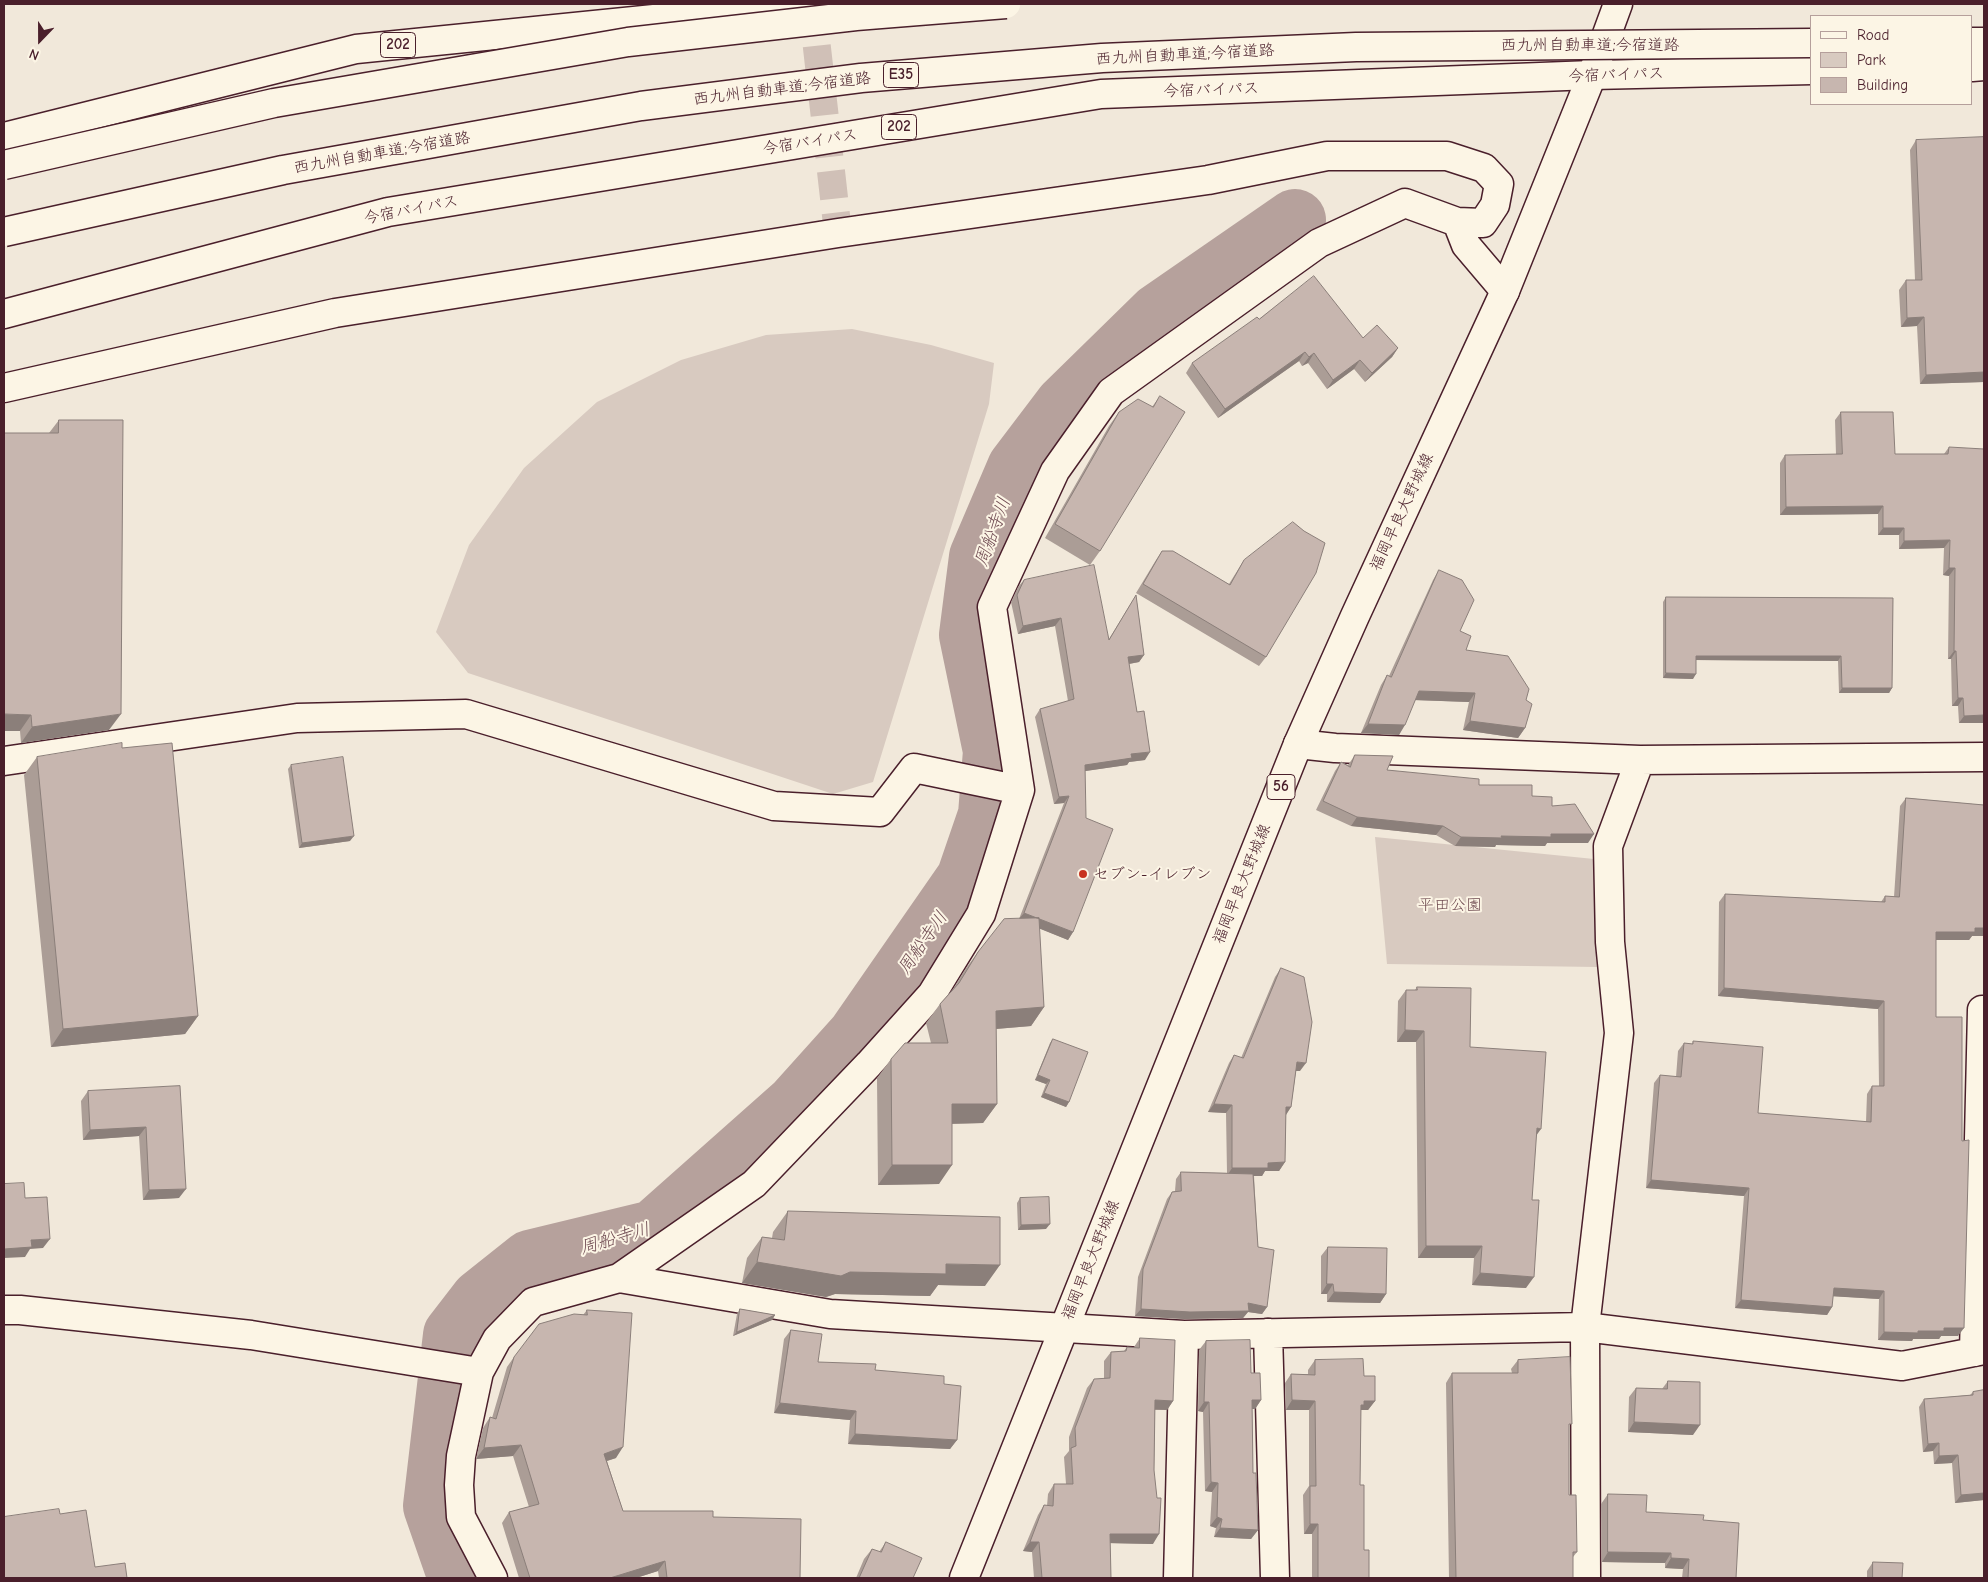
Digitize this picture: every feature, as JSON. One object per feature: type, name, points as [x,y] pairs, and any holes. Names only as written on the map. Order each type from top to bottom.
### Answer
[{"type":"main road","name":"202","points":[[4,137],[356,49],[802,4]]},
{"type":"main road","points":[[4,165],[274,103],[628,42],[856,16],[1006,4]]},
{"type":"main road","name":"福岡早良大野城線","points":[[964,1578],[1298,744],[1505,291],[1592,75],[1618,4]]},
{"type":"main road","name":"西九州自動車道;今宿道路","points":[[4,232],[283,170],[641,106],[861,78],[1102,58],[1356,47],[1810,43]]},
{"type":"main road","name":"今宿バイパス","points":[[4,314],[388,212],[1101,94],[1592,75],[1810,70]]},
{"type":"main road","points":[[4,388],[335,313],[828,234],[1208,180],[1327,156],[1448,156],[1484,168],[1499,184],[1495,205],[1483,223],[1456,222],[1405,203],[1319,243],[1111,392],[1055,471],[992,607],[1020,790],[981,914],[932,994],[869,1064],[754,1184],[619,1278],[533,1302],[496,1339],[479,1372],[461,1456],[458,1485],[461,1517],[493,1578]]},
{"type":"main road","points":[[1456,222],[1466,245],[1505,291]]},
{"type":"main road","points":[[4,761],[298,718],[466,714],[774,806],[880,812],[914,768],[1020,790]]},
{"type":"main road","points":[[1298,744],[1336,748],[1640,760],[1984,757]]},
{"type":"main road","points":[[1586,1578],[1585,1327],[1619,1032],[1610,942],[1608,846],[1640,760]]},
{"type":"main road","points":[[619,1278],[830,1314],[1184,1335],[1585,1327],[1902,1366],[1979,1351],[1982,1010]]},
{"type":"main road","points":[[4,1310],[20,1310],[251,1335],[479,1372]]},
{"type":"main road","points":[[1268,1333],[1274,1578]]},
{"type":"main road","points":[[1178,1578],[1184,1335]]},
{"type":"green space","points":[[852,329],[931,345],[994,363],[989,404],[873,782],[833,794],[468,673],[436,632],[469,545],[524,468],[597,402],[681,360],[766,335]]},
{"type":"green space","name":"平田公園","points":[[1375,837],[1594,859],[1597,967],[1387,964]]},
{"type":"building","points":[[1984,137],[1984,372],[1926,375],[1924,317],[1907,318],[1906,280],[1922,280],[1916,140]]},
{"type":"building","points":[[1314,276],[1363,338],[1377,325],[1398,348],[1372,373],[1360,360],[1333,380],[1314,353],[1309,357],[1305,352],[1225,409],[1192,363],[1257,317],[1259,319]]},
{"type":"building","points":[[1160,396],[1185,412],[1100,551],[1055,524],[1119,412],[1138,399],[1153,407]]},
{"type":"building","points":[[1841,412],[1893,412],[1895,454],[1948,454],[1949,447],[1984,449],[1984,715],[1964,716],[1963,698],[1958,698],[1956,651],[1954,651],[1955,568],[1949,568],[1950,540],[1904,541],[1904,528],[1883,528],[1883,506],[1786,507],[1785,455],[1842,454]]},
{"type":"building","points":[[59,420],[123,420],[121,714],[32,727],[31,715],[4,714],[4,433],[58,433]]},
{"type":"building","points":[[1293,522],[1325,543],[1316,573],[1266,657],[1143,584],[1162,551],[1173,551],[1230,585],[1244,560]]},
{"type":"building","points":[[1094,565],[1109,640],[1136,595],[1144,655],[1128,657],[1137,712],[1144,711],[1150,752],[1131,754],[1132,758],[1085,765],[1086,818],[1113,829],[1073,932],[1024,913],[1069,796],[1059,797],[1040,709],[1074,699],[1061,618],[1023,626],[1017,595],[1024,580]]},
{"type":"building","points":[[1439,570],[1462,580],[1474,600],[1460,631],[1471,636],[1466,650],[1508,656],[1529,689],[1526,700],[1532,704],[1525,728],[1470,721],[1475,693],[1419,691],[1405,725],[1368,724],[1387,675],[1391,677]]},
{"type":"building","points":[[1666,597],[1893,598],[1892,688],[1842,688],[1841,656],[1696,656],[1696,674],[1666,673]]},
{"type":"building","points":[[122,743],[122,748],[172,743],[198,1016],[63,1029],[37,757]]},
{"type":"building","points":[[1355,755],[1393,756],[1387,770],[1479,779],[1479,785],[1532,785],[1532,796],[1552,797],[1552,806],[1575,804],[1594,834],[1551,834],[1551,837],[1461,837],[1443,826],[1357,817],[1323,801],[1341,762],[1350,767]]},
{"type":"building","points":[[343,757],[354,836],[302,843],[291,765]]},
{"type":"building","points":[[1906,798],[1984,805],[1984,928],[1975,928],[1975,932],[1936,932],[1936,1017],[1962,1017],[1962,1141],[1969,1140],[1964,1328],[1944,1328],[1944,1331],[1918,1331],[1918,1333],[1884,1332],[1884,1291],[1834,1288],[1832,1307],[1741,1300],[1749,1188],[1651,1180],[1660,1075],[1681,1077],[1684,1043],[1693,1044],[1693,1041],[1763,1047],[1758,1113],[1871,1122],[1872,1086],[1884,1086],[1884,1001],[1724,988],[1725,894],[1885,902],[1885,896],[1899,897]]},
{"type":"building","points":[[1039,918],[1044,1007],[996,1011],[997,1104],[952,1104],[952,1165],[892,1165],[891,1059],[905,1043],[948,1043],[940,1004],[959,983],[978,952],[1004,919]]},
{"type":"building","points":[[1281,968],[1304,977],[1312,1022],[1306,1063],[1297,1062],[1291,1107],[1286,1107],[1285,1162],[1268,1163],[1268,1168],[1232,1168],[1232,1105],[1214,1104],[1234,1055],[1243,1058]]},
{"type":"building","points":[[1417,987],[1471,988],[1470,1047],[1546,1052],[1541,1129],[1537,1128],[1532,1200],[1539,1200],[1534,1277],[1480,1273],[1482,1246],[1426,1246],[1424,1031],[1405,1030],[1406,990],[1417,990]]},
{"type":"building","points":[[1053,1039],[1088,1052],[1069,1102],[1044,1093],[1050,1080],[1038,1075]]},
{"type":"building","points":[[180,1086],[186,1189],[149,1190],[146,1127],[90,1130],[88,1091]]},
{"type":"building","points":[[1181,1172],[1253,1174],[1258,1247],[1274,1250],[1267,1307],[1248,1303],[1249,1311],[1190,1312],[1141,1309],[1143,1269],[1172,1192],[1181,1191]]},
{"type":"building","points":[[24,1183],[25,1198],[47,1197],[50,1239],[31,1240],[32,1247],[4,1249],[4,1184]]},
{"type":"building","points":[[1049,1197],[1050,1224],[1021,1225],[1020,1198]]},
{"type":"building","points":[[788,1211],[1000,1217],[1000,1265],[946,1264],[946,1274],[850,1272],[841,1276],[757,1262],[762,1237],[784,1240]]},
{"type":"building","points":[[1328,1247],[1387,1248],[1386,1294],[1334,1292],[1333,1284],[1327,1284]]},
{"type":"building","points":[[740,1309],[775,1315],[737,1332]]},
{"type":"building","points":[[587,1310],[632,1313],[623,1447],[604,1454],[623,1511],[713,1511],[713,1517],[801,1519],[800,1578],[667,1578],[665,1561],[610,1578],[530,1578],[509,1512],[539,1504],[521,1445],[484,1448],[490,1417],[496,1419],[514,1357],[539,1324],[574,1314],[587,1315]]},
{"type":"building","points":[[791,1330],[822,1334],[818,1362],[876,1364],[875,1370],[944,1376],[944,1384],[961,1386],[957,1440],[855,1434],[856,1411],[780,1403]]},
{"type":"building","points":[[1140,1338],[1175,1340],[1173,1401],[1155,1400],[1154,1470],[1157,1498],[1161,1498],[1159,1534],[1110,1534],[1111,1578],[1042,1578],[1039,1542],[1030,1542],[1044,1505],[1053,1506],[1054,1484],[1073,1484],[1071,1448],[1076,1446],[1075,1428],[1094,1379],[1110,1378],[1111,1352],[1126,1351],[1127,1347],[1139,1348]]},
{"type":"building","points":[[1250,1340],[1251,1373],[1260,1373],[1261,1400],[1252,1400],[1253,1473],[1256,1473],[1258,1530],[1220,1528],[1222,1519],[1217,1517],[1218,1483],[1211,1482],[1209,1402],[1204,1402],[1206,1341]]},
{"type":"building","points":[[1570,1357],[1572,1424],[1569,1424],[1569,1495],[1576,1495],[1577,1552],[1573,1552],[1573,1578],[1456,1578],[1452,1373],[1518,1373],[1518,1360]]},
{"type":"building","points":[[1363,1359],[1364,1376],[1375,1376],[1375,1401],[1364,1401],[1364,1405],[1361,1405],[1360,1485],[1364,1485],[1364,1550],[1369,1550],[1369,1578],[1318,1578],[1318,1524],[1310,1524],[1310,1486],[1316,1486],[1315,1401],[1292,1400],[1291,1374],[1315,1375],[1315,1360]]},
{"type":"building","points":[[1668,1381],[1700,1382],[1700,1425],[1634,1422],[1636,1388],[1667,1389]]},
{"type":"building","points":[[1984,1390],[1984,1493],[1961,1495],[1958,1455],[1939,1456],[1939,1443],[1928,1444],[1924,1399],[1973,1395],[1973,1392]]},
{"type":"building","points":[[1608,1494],[1647,1495],[1646,1512],[1704,1515],[1703,1520],[1739,1523],[1736,1578],[1688,1578],[1689,1559],[1671,1558],[1671,1553],[1608,1552]]},
{"type":"building","points":[[59,1509],[60,1514],[86,1510],[95,1567],[125,1563],[127,1578],[4,1578],[4,1517]]},
{"type":"building","points":[[886,1542],[922,1558],[913,1578],[859,1578],[872,1549],[881,1552]]},
{"type":"building","points":[[1873,1562],[1903,1563],[1902,1578],[1873,1578]]},
{"type":"waterway","name":"周船寺川","points":[[459,1578],[434,1506],[454,1335],[481,1300],[530,1261],[654,1231],[796,1105],[858,1036],[967,879],[989,815],[994,751],[970,635],[980,557],[1018,468],[1065,406],[1159,314],[1295,220]]},
{"type":"tunnel","points":[[812,4],[838,233]]},
{"type":"place","name":"セブン-イレブン","points":[[1083,874]]}]
